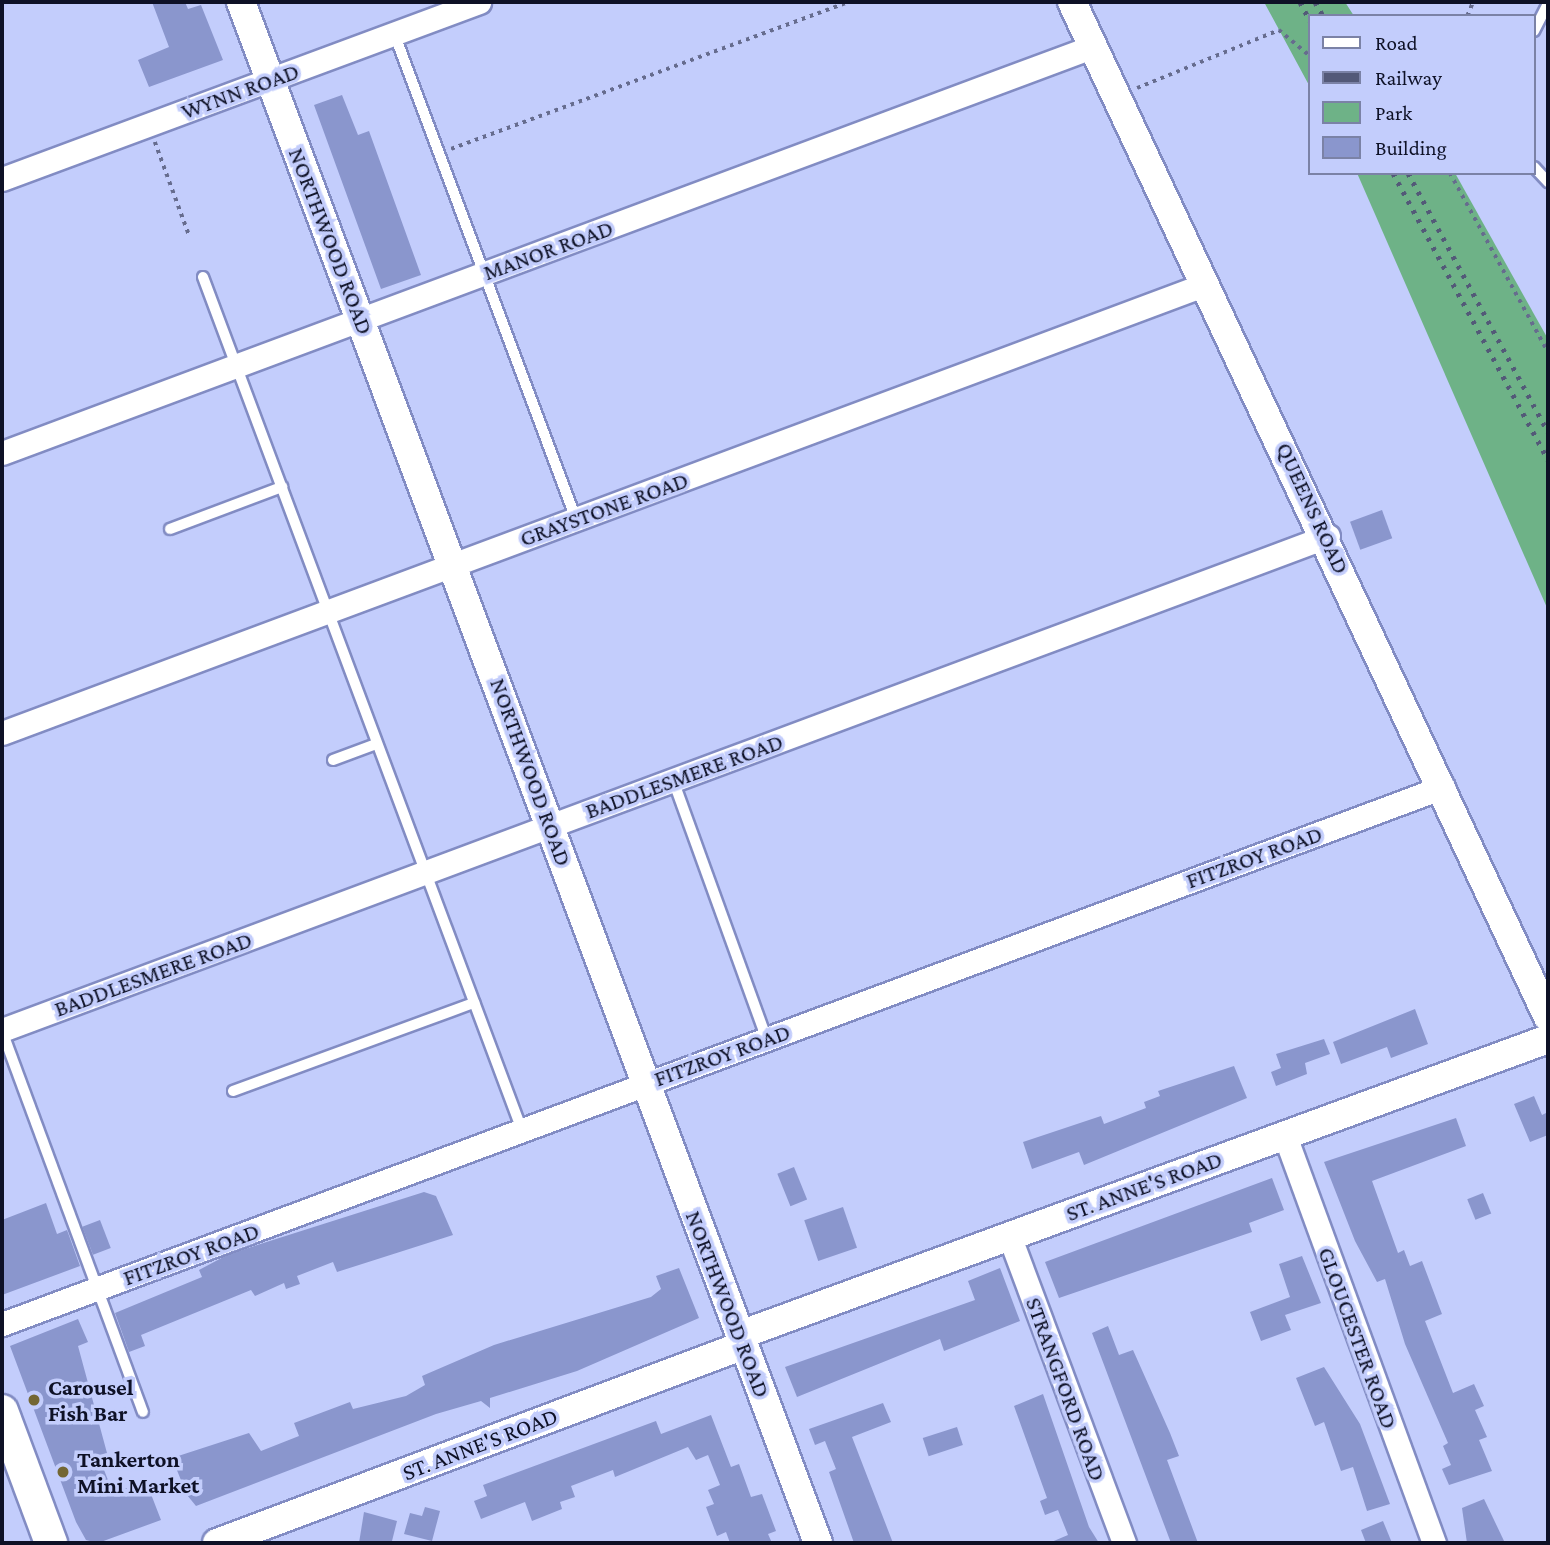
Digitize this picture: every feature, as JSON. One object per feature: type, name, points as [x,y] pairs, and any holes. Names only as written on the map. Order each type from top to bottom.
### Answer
[{"type":"main road","points":[[2,1411],[10,1461],[51,1543]]},
{"type":"street","name":"NORTHWOOD ROAD","points":[[241,2],[818,1543]]},
{"type":"street","name":"WYNN ROAD","points":[[2,179],[479,2]]},
{"type":"street","name":"QUEENS ROAD","points":[[1072,2],[1114,95],[1328,536],[1548,1017]]},
{"type":"street","name":"MANOR ROAD","points":[[2,453],[1094,46]]},
{"type":"street","name":"GRAYSTONE ROAD","points":[[2,733],[1206,284]]},
{"type":"street","name":"BADDLESMERE ROAD","points":[[2,1031],[1328,536]]},
{"type":"street","name":"FITZROY ROAD","points":[[2,1324],[1443,787]]},
{"type":"street","name":"ST. ANNE'S ROAD","points":[[217,1543],[1009,1235],[1548,1039]]},
{"type":"street","name":"GLOUCESTER ROAD","points":[[1284,1133],[1434,1543]]},
{"type":"street","name":"STRANGFORD ROAD","points":[[1009,1235],[1124,1543]]},
{"type":"lane","points":[[1536,27],[1548,3]]},
{"type":"lane","points":[[394,33],[576,519]]},
{"type":"lane","points":[[1536,169],[1548,182]]},
{"type":"lane","points":[[203,277],[522,1130]]},
{"type":"lane","points":[[170,529],[282,487]]},
{"type":"lane","points":[[333,760],[376,744]]},
{"type":"lane","points":[[673,780],[767,1039]]},
{"type":"lane","points":[[233,1091],[474,1003]]},
{"type":"lane","points":[[2,1031],[143,1412]]},
{"type":"path","points":[[439,153],[849,2]]},
{"type":"path","points":[[1114,95],[1279,30],[1308,54]]},
{"type":"path","points":[[149,125],[189,235]]},
{"type":"path","points":[[1451,175],[1548,352]]},
{"type":"green space","points":[[1264,2],[1345,2],[1353,14],[1308,14],[1308,83]]},
{"type":"green space","points":[[1358,175],[1456,175],[1548,339],[1548,610]]},
{"type":"building","points":[[152,2],[185,2],[188,9],[201,5],[223,60],[149,87],[138,60],[169,47]]},
{"type":"building","points":[[342,95],[358,135],[369,131],[421,275],[381,289],[314,105]]},
{"type":"building","points":[[1382,510],[1392,538],[1360,550],[1350,522]]},
{"type":"building","points":[[1415,1009],[1428,1044],[1391,1058],[1387,1047],[1341,1064],[1333,1042]]},
{"type":"building","points":[[1324,1039],[1330,1054],[1305,1063],[1307,1074],[1276,1086],[1271,1072],[1281,1068],[1276,1054]]},
{"type":"building","points":[[1234,1066],[1247,1098],[1084,1165],[1079,1152],[1032,1169],[1023,1142],[1101,1116],[1104,1124],[1146,1108],[1144,1102],[1160,1096],[1158,1091]]},
{"type":"building","points":[[1534,1096],[1542,1115],[1548,1112],[1548,1135],[1530,1142],[1514,1104]]},
{"type":"building","points":[[1456,1118],[1466,1146],[1372,1181],[1398,1253],[1404,1250],[1410,1266],[1422,1261],[1442,1314],[1425,1321],[1453,1393],[1474,1384],[1484,1406],[1475,1410],[1487,1437],[1479,1440],[1492,1471],[1449,1485],[1442,1469],[1451,1465],[1443,1446],[1448,1443],[1405,1344],[1385,1279],[1377,1282],[1355,1241],[1324,1162]]},
{"type":"building","points":[[794,1167],[807,1199],[790,1206],[777,1174]]},
{"type":"building","points":[[1272,1178],[1284,1210],[1249,1223],[1252,1232],[1059,1298],[1045,1262]]},
{"type":"building","points":[[424,1192],[436,1196],[453,1235],[337,1272],[333,1262],[297,1276],[300,1284],[286,1289],[284,1283],[255,1296],[251,1290],[141,1335],[145,1346],[129,1352],[115,1313],[202,1277],[199,1270],[229,1254]]},
{"type":"building","points":[[1483,1193],[1491,1213],[1475,1220],[1467,1199]]},
{"type":"building","points":[[46,1203],[57,1234],[67,1230],[80,1266],[2,1295],[2,1220]]},
{"type":"building","points":[[843,1207],[857,1248],[818,1261],[804,1220]]},
{"type":"building","points":[[100,1220],[111,1248],[93,1255],[82,1227]]},
{"type":"building","points":[[1302,1256],[1321,1303],[1285,1315],[1291,1330],[1261,1341],[1250,1312],[1290,1297],[1279,1264]]},
{"type":"building","points":[[679,1268],[699,1318],[577,1371],[490,1398],[490,1408],[481,1401],[436,1414],[196,1506],[187,1495],[172,1458],[249,1433],[261,1451],[299,1436],[294,1423],[350,1402],[353,1409],[406,1396],[425,1385],[422,1376],[494,1345],[651,1297],[661,1289],[656,1276]]},
{"type":"building","points":[[1000,1268],[1020,1321],[944,1351],[940,1339],[797,1397],[785,1367],[975,1300],[968,1281]]},
{"type":"building","points":[[78,1319],[88,1342],[78,1346],[107,1453],[99,1457],[113,1493],[133,1486],[136,1495],[149,1489],[161,1520],[98,1543],[86,1540],[76,1522],[10,1346]]},
{"type":"building","points":[[1108,1326],[1119,1355],[1133,1350],[1170,1433],[1179,1456],[1167,1460],[1198,1543],[1171,1543],[1092,1333]]},
{"type":"building","points":[[1324,1367],[1360,1424],[1390,1504],[1367,1511],[1353,1467],[1341,1471],[1324,1422],[1315,1426],[1296,1378]]},
{"type":"building","points":[[1043,1394],[1089,1527],[1099,1543],[1049,1543],[1068,1535],[1058,1510],[1045,1515],[1040,1501],[1047,1498],[1014,1406]]},
{"type":"building","points":[[883,1403],[891,1422],[852,1437],[893,1543],[854,1543],[829,1472],[836,1469],[825,1441],[815,1445],[809,1429]]},
{"type":"building","points":[[711,1415],[731,1467],[739,1464],[751,1497],[762,1494],[776,1531],[768,1534],[772,1543],[730,1543],[726,1532],[717,1536],[706,1507],[714,1504],[708,1490],[720,1485],[708,1455],[696,1460],[688,1447],[615,1477],[613,1470],[571,1486],[575,1497],[560,1502],[562,1509],[532,1521],[525,1502],[481,1519],[474,1501],[487,1496],[483,1485],[656,1421],[661,1434]]},
{"type":"building","points":[[957,1427],[963,1445],[929,1456],[923,1438]]},
{"type":"building","points":[[1484,1499],[1505,1543],[1467,1543],[1462,1508]]},
{"type":"building","points":[[425,1507],[440,1511],[432,1541],[404,1534],[410,1513],[422,1516]]},
{"type":"building","points":[[364,1512],[397,1521],[392,1541],[359,1543]]},
{"type":"building","points":[[1383,1521],[1392,1543],[1366,1543],[1361,1530]]},
{"type":"railway","points":[[1300,2],[1308,17]]},
{"type":"railway","points":[[1315,2],[1322,14]]},
{"type":"railway","points":[[1394,175],[1548,460]]},
{"type":"railway","points":[[1409,175],[1548,432]]},
{"type":"place","name":"Carousel Fish Bar","points":[[34,1400]]},
{"type":"place","name":"Tankerton Mini Market","points":[[63,1472]]}]
